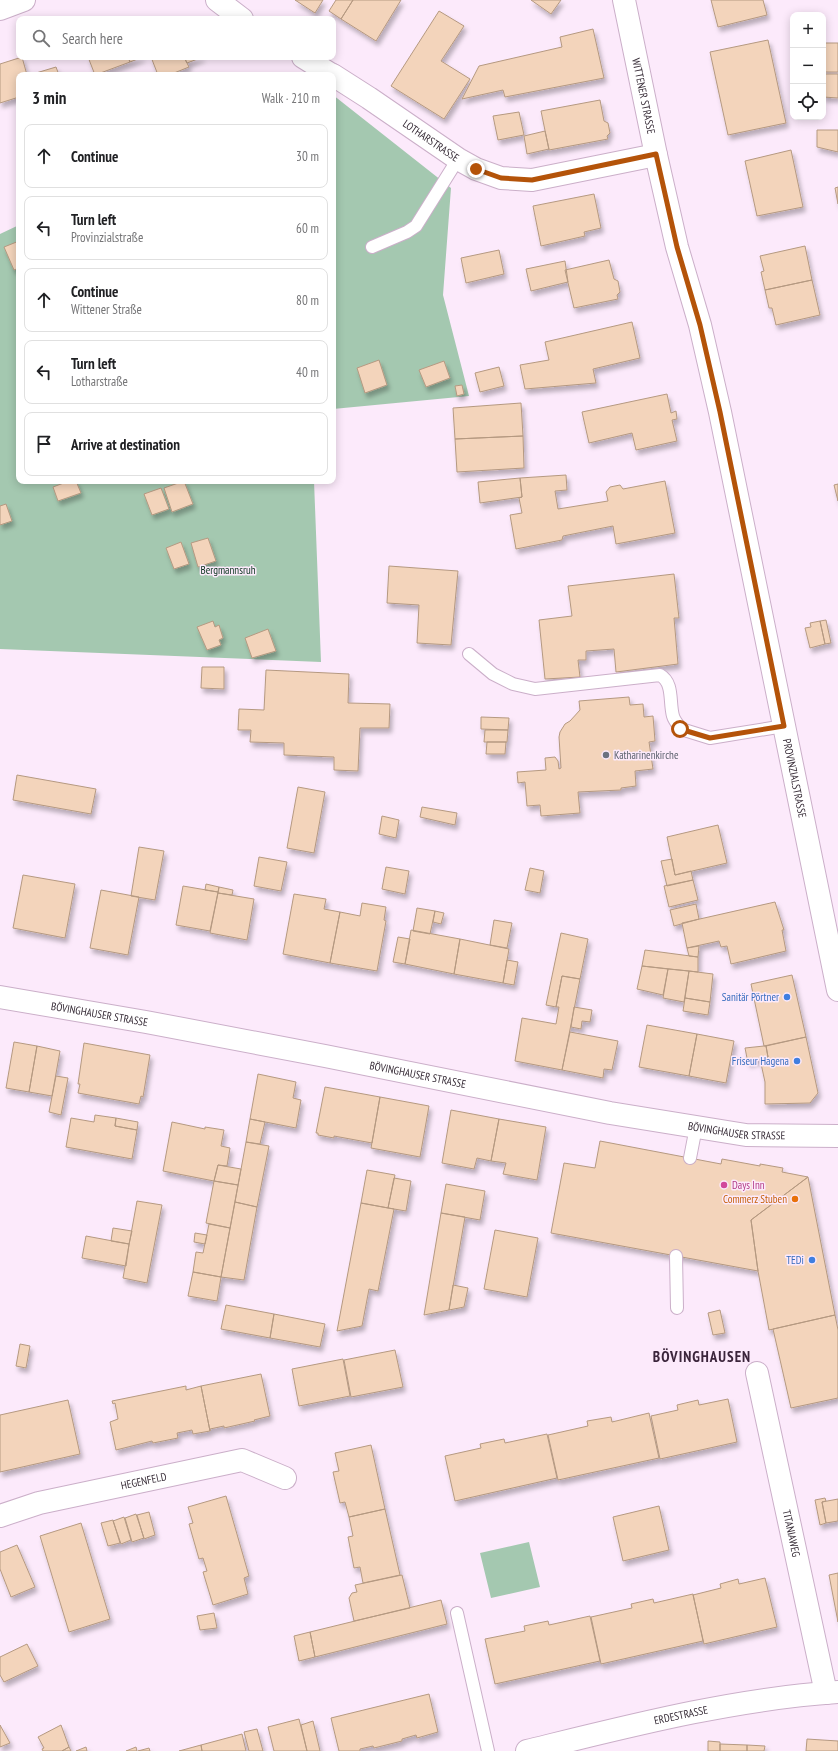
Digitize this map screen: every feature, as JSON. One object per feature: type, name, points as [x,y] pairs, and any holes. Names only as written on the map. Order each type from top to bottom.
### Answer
[{"type":"street","points":[[0,8],[24,0]]},
{"type":"street","points":[[217,0],[238,16]]},
{"type":"street","name":"WITTENER STRASSE","points":[[624,0],[677,247],[700,325],[720,412],[736,496]]},
{"type":"street","name":"LOTHARSTRASSE","points":[[308,60],[328,72]]},
{"type":"street","name":"LOTHARSTRASSE","points":[[336,77],[458,159],[476,169],[501,178],[532,180],[656,154]]},
{"type":"street","name":"PROVINZIALSTRASSE","points":[[736,496],[838,990]]},
{"type":"street","name":"BÖVINGHAUSER STRASSE","points":[[0,997],[146,1022],[325,1056],[610,1113],[746,1135],[838,1136]]},
{"type":"street","name":"TITANIAWEG","points":[[757,1373],[832,1692]]},
{"type":"street","name":"HEGENFELD","points":[[0,1516],[39,1503],[242,1460],[285,1478]]},
{"type":"street","name":"ERDESTRASSE","points":[[527,1751],[660,1719],[761,1701],[832,1692]]},
{"type":"lane","points":[[372,247],[416,226],[458,159]]},
{"type":"lane","points":[[469,654],[493,674],[513,684],[535,689],[660,675],[664,678],[670,689],[673,716],[680,729],[710,738],[784,726]]},
{"type":"lane","points":[[690,1158],[696,1127]]},
{"type":"lane","points":[[676,1256],[677,1308]]},
{"type":"lane","points":[[457,1614],[488,1751]]},
{"type":"green space","points":[[336,97],[451,188],[443,295],[469,396],[336,409]]},
{"type":"green space","name":"Bergmannsruh","points":[[16,226],[16,484],[314,484],[321,662],[0,649],[0,234]]},
{"type":"green space","points":[[529,1542],[540,1587],[491,1598],[480,1553]]},
{"type":"building","points":[[295,0],[323,0],[315,13]]},
{"type":"building","points":[[336,0],[353,0],[341,19],[329,11]]},
{"type":"building","points":[[353,0],[401,0],[376,41],[341,19]]},
{"type":"building","points":[[531,0],[561,0],[551,14]]},
{"type":"building","points":[[711,0],[763,0],[767,15],[718,27]]},
{"type":"building","points":[[439,11],[464,26],[441,61],[470,79],[444,119],[391,86]]},
{"type":"building","points":[[593,29],[604,78],[505,97],[503,90],[462,99],[479,66],[562,47],[560,37]]},
{"type":"building","points":[[768,40],[786,123],[728,135],[710,52]]},
{"type":"building","points":[[826,43],[838,43],[838,72],[826,72]]},
{"type":"building","points":[[16,59],[23,60],[26,72],[16,72],[16,98],[0,103],[0,64]]},
{"type":"building","points":[[89,60],[129,60],[130,62],[103,72],[94,72]]},
{"type":"building","points":[[152,60],[186,60],[189,67],[176,72],[157,72]]},
{"type":"building","points":[[186,60],[195,60],[187,63]]},
{"type":"building","points":[[56,67],[58,72],[39,72]]},
{"type":"building","points":[[826,74],[838,74],[838,98],[826,97]]},
{"type":"building","points":[[600,100],[604,121],[608,123],[610,133],[607,136],[608,139],[549,150],[541,111]]},
{"type":"building","points":[[519,112],[524,135],[498,140],[493,116]]},
{"type":"building","points":[[817,130],[838,130],[838,152],[817,147]]},
{"type":"building","points":[[545,131],[549,149],[527,154],[524,136]]},
{"type":"building","points":[[791,150],[803,207],[757,216],[745,161]]},
{"type":"building","points":[[838,187],[838,204],[835,188]]},
{"type":"building","points":[[594,194],[601,228],[584,232],[585,236],[541,246],[533,206]]},
{"type":"building","points":[[16,242],[16,269],[14,270],[4,247]]},
{"type":"building","points":[[805,246],[812,280],[765,290],[761,272],[764,271],[760,256]]},
{"type":"building","points":[[499,250],[504,274],[466,283],[461,258]]},
{"type":"building","points":[[609,260],[614,279],[618,281],[620,292],[617,295],[618,299],[574,308],[565,270]]},
{"type":"building","points":[[565,261],[568,282],[531,291],[526,269]]},
{"type":"building","points":[[812,280],[820,315],[776,325],[772,308],[769,308],[765,290]]},
{"type":"building","points":[[632,322],[640,358],[593,369],[596,383],[525,389],[520,365],[549,360],[545,342]]},
{"type":"building","points":[[379,360],[387,385],[365,393],[357,368]]},
{"type":"building","points":[[444,361],[450,378],[426,387],[419,370]]},
{"type":"building","points":[[499,367],[504,386],[480,392],[475,373]]},
{"type":"building","points":[[462,385],[464,394],[457,396],[455,386]]},
{"type":"building","points":[[667,394],[671,413],[676,411],[677,419],[672,420],[677,441],[636,450],[632,433],[589,443],[582,412]]},
{"type":"building","points":[[521,403],[523,436],[455,439],[453,408]]},
{"type":"building","points":[[523,436],[524,468],[457,472],[455,439]]},
{"type":"building","points":[[566,475],[567,490],[555,491],[558,509],[608,501],[606,492],[610,487],[620,485],[623,489],[665,481],[675,533],[616,544],[613,526],[563,536],[562,540],[516,549],[510,515],[522,513],[519,498],[522,497],[520,478]]},
{"type":"building","points":[[520,478],[522,497],[480,503],[478,482]]},
{"type":"building","points":[[61,484],[77,484],[81,493],[58,501],[53,487]]},
{"type":"building","points":[[175,484],[185,484],[193,504],[172,512],[164,488]]},
{"type":"building","points":[[838,484],[838,501],[834,485]]},
{"type":"building","points":[[161,488],[169,509],[152,515],[144,494]]},
{"type":"building","points":[[6,504],[12,521],[0,525],[0,506]]},
{"type":"building","points":[[208,538],[216,561],[198,567],[191,543]]},
{"type":"building","points":[[181,542],[189,564],[174,569],[166,548]]},
{"type":"building","points":[[389,566],[458,571],[451,645],[417,643],[419,605],[387,603]]},
{"type":"building","points":[[674,574],[679,618],[674,618],[678,664],[616,672],[614,649],[586,651],[586,660],[578,660],[580,677],[545,679],[539,620],[572,616],[568,586]]},
{"type":"building","points":[[826,620],[831,643],[825,644],[820,621]]},
{"type":"building","points":[[213,621],[215,627],[219,625],[223,638],[219,640],[221,645],[207,650],[197,627]]},
{"type":"building","points":[[820,621],[825,644],[810,648],[805,628],[811,627],[810,623]]},
{"type":"building","points":[[268,629],[276,651],[252,658],[245,638]]},
{"type":"building","points":[[202,667],[224,667],[224,689],[201,688]]},
{"type":"building","points":[[266,670],[349,674],[348,703],[390,704],[389,728],[360,728],[358,771],[334,770],[334,757],[284,755],[284,743],[250,742],[251,730],[238,730],[239,709],[264,710]]},
{"type":"building","name":"Katharinenkirche","points":[[629,697],[630,705],[643,704],[644,717],[653,716],[655,741],[649,742],[653,769],[635,771],[636,786],[621,788],[621,790],[578,792],[580,813],[541,816],[540,805],[527,806],[525,782],[518,783],[517,772],[546,770],[545,758],[555,757],[558,761],[559,769],[561,768],[560,732],[565,724],[570,721],[580,710],[579,701]]},
{"type":"building","points":[[481,717],[509,718],[508,730],[481,729]]},
{"type":"building","points":[[485,730],[508,730],[507,742],[484,742]]},
{"type":"building","points":[[487,742],[506,742],[505,754],[486,754]]},
{"type":"building","points":[[17,775],[96,789],[91,814],[13,800]]},
{"type":"building","points":[[298,787],[325,792],[314,853],[287,848]]},
{"type":"building","points":[[422,807],[457,813],[455,825],[420,817]]},
{"type":"building","points":[[382,816],[399,820],[396,838],[379,834]]},
{"type":"building","points":[[718,825],[727,863],[675,875],[667,837]]},
{"type":"building","points":[[139,847],[164,851],[155,900],[131,896]]},
{"type":"building","points":[[259,857],[287,862],[281,891],[254,886]]},
{"type":"building","points":[[672,859],[675,875],[691,871],[693,880],[667,886],[661,861]]},
{"type":"building","points":[[386,867],[409,871],[405,894],[382,889]]},
{"type":"building","points":[[530,868],[544,871],[540,893],[525,890]]},
{"type":"building","points":[[23,875],[75,884],[65,938],[13,928]]},
{"type":"building","points":[[693,880],[698,900],[669,907],[664,886]]},
{"type":"building","points":[[206,884],[219,887],[218,892],[205,890]]},
{"type":"building","points":[[183,886],[218,892],[210,931],[176,925]]},
{"type":"building","points":[[219,887],[233,890],[232,895],[218,893]]},
{"type":"building","points":[[101,890],[139,897],[128,955],[90,948]]},
{"type":"building","points":[[218,893],[254,899],[247,940],[210,933]]},
{"type":"building","points":[[294,894],[326,899],[324,909],[340,912],[330,963],[283,954]]},
{"type":"building","points":[[775,902],[784,930],[782,930],[786,951],[731,964],[727,946],[721,947],[719,941],[687,948],[682,923]]},
{"type":"building","points":[[362,903],[386,907],[384,920],[386,921],[377,971],[330,963],[340,912],[360,916]]},
{"type":"building","points":[[696,904],[699,919],[674,926],[670,910]]},
{"type":"building","points":[[417,908],[435,911],[430,934],[413,931]]},
{"type":"building","points":[[435,911],[444,913],[441,924],[433,922]]},
{"type":"building","points":[[494,920],[512,923],[507,948],[490,945]]},
{"type":"building","points":[[411,930],[460,939],[454,974],[405,964]]},
{"type":"building","points":[[561,933],[588,939],[580,979],[562,976],[556,1007],[546,1005]]},
{"type":"building","points":[[398,937],[410,939],[405,964],[393,962]]},
{"type":"building","points":[[460,939],[509,949],[503,983],[454,974]]},
{"type":"building","points":[[699,946],[698,957],[689,956],[687,948]]},
{"type":"building","points":[[645,950],[698,957],[698,972],[642,966]]},
{"type":"building","points":[[507,960],[518,962],[514,985],[503,983]]},
{"type":"building","points":[[642,966],[668,969],[663,995],[637,989]]},
{"type":"building","points":[[668,969],[689,971],[684,1002],[663,998]]},
{"type":"building","points":[[689,971],[713,974],[710,1002],[685,998]]},
{"type":"building","points":[[792,975],[806,1037],[764,1046],[751,984]]},
{"type":"building","points":[[562,976],[580,979],[562,1070],[515,1061],[522,1018],[556,1024],[559,1007],[556,1007]]},
{"type":"building","points":[[685,998],[710,1002],[708,1015],[683,1011]]},
{"type":"building","points":[[574,1007],[592,1010],[590,1022],[582,1021],[581,1029],[571,1027]]},
{"type":"building","points":[[647,1025],[697,1034],[689,1076],[639,1067]]},
{"type":"building","points":[[570,1032],[618,1041],[612,1070],[604,1069],[603,1078],[562,1070]]},
{"type":"building","points":[[697,1034],[734,1041],[726,1083],[689,1076]]},
{"type":"building","points":[[806,1037],[818,1093],[810,1103],[765,1104],[765,1082],[760,1059],[768,1057],[766,1046]]},
{"type":"building","points":[[14,1042],[37,1046],[29,1092],[6,1088]]},
{"type":"building","points":[[84,1043],[150,1055],[143,1097],[141,1096],[139,1104],[78,1093]]},
{"type":"building","points":[[37,1046],[60,1051],[52,1096],[29,1092]]},
{"type":"building","points":[[766,1046],[768,1057],[748,1063],[745,1048]]},
{"type":"building","points":[[258,1074],[296,1082],[293,1098],[301,1100],[296,1128],[250,1119]]},
{"type":"building","points":[[56,1076],[68,1078],[61,1115],[49,1112]]},
{"type":"building","points":[[325,1087],[380,1097],[372,1143],[334,1136],[334,1138],[318,1135],[318,1133],[316,1133]]},
{"type":"building","points":[[380,1097],[429,1106],[420,1157],[371,1148]]},
{"type":"building","points":[[451,1110],[499,1119],[491,1161],[477,1158],[474,1169],[442,1163]]},
{"type":"building","points":[[95,1115],[116,1118],[115,1126],[137,1130],[132,1159],[66,1147],[71,1118],[94,1122]]},
{"type":"building","points":[[116,1118],[138,1122],[137,1130],[115,1126]]},
{"type":"building","points":[[250,1119],[265,1122],[260,1144],[246,1142]]},
{"type":"building","points":[[499,1119],[546,1127],[537,1180],[503,1174],[506,1163],[491,1161]]},
{"type":"building","points":[[172,1122],[205,1129],[205,1127],[224,1130],[221,1146],[230,1148],[227,1166],[218,1165],[214,1181],[163,1171]]},
{"type":"building","points":[[600,1141],[721,1164],[722,1159],[760,1166],[760,1164],[783,1168],[782,1172],[808,1177],[751,1220],[758,1271],[551,1233],[564,1163],[595,1168]]},
{"type":"building","points":[[246,1142],[269,1146],[257,1207],[235,1202]]},
{"type":"building","points":[[218,1165],[241,1169],[238,1185],[214,1181]]},
{"type":"building","points":[[367,1170],[395,1175],[388,1208],[361,1203]]},
{"type":"building","points":[[808,1177],[835,1315],[769,1330],[758,1271],[751,1220]]},
{"type":"building","points":[[394,1178],[411,1181],[406,1211],[388,1208]]},
{"type":"building","points":[[214,1181],[238,1185],[230,1228],[206,1223]]},
{"type":"building","points":[[446,1184],[485,1191],[480,1220],[441,1213]]},
{"type":"building","points":[[137,1201],[162,1205],[147,1283],[123,1278]]},
{"type":"building","points":[[235,1202],[257,1207],[244,1280],[221,1277]]},
{"type":"building","points":[[361,1203],[394,1209],[378,1291],[369,1289],[362,1326],[337,1331]]},
{"type":"building","points":[[441,1213],[465,1217],[449,1310],[424,1315]]},
{"type":"building","points":[[209,1224],[230,1228],[221,1277],[193,1272],[196,1252],[203,1253]]},
{"type":"building","points":[[113,1228],[132,1231],[129,1244],[111,1241]]},
{"type":"building","points":[[495,1230],[538,1238],[527,1297],[484,1289]]},
{"type":"building","points":[[195,1233],[207,1235],[205,1244],[194,1242]]},
{"type":"building","points":[[86,1236],[129,1244],[126,1266],[82,1258]]},
{"type":"building","points":[[193,1272],[221,1277],[217,1301],[188,1296]]},
{"type":"building","points":[[453,1285],[468,1288],[464,1307],[449,1310]]},
{"type":"building","points":[[226,1305],[274,1314],[270,1338],[221,1329]]},
{"type":"building","points":[[720,1310],[725,1333],[713,1335],[708,1313]]},
{"type":"building","points":[[274,1314],[325,1324],[320,1347],[270,1338]]},
{"type":"building","points":[[835,1315],[838,1330],[838,1398],[791,1408],[773,1329]]},
{"type":"building","points":[[20,1344],[30,1346],[26,1368],[16,1366]]},
{"type":"building","points":[[395,1350],[403,1387],[351,1397],[344,1360]]},
{"type":"building","points":[[343,1359],[350,1396],[299,1406],[292,1369]]},
{"type":"building","points":[[261,1374],[270,1416],[224,1428],[224,1426],[210,1429],[210,1431],[201,1386]]},
{"type":"building","points":[[186,1386],[186,1390],[201,1386],[210,1431],[193,1434],[192,1430],[177,1433],[178,1438],[153,1443],[152,1441],[116,1450],[110,1422],[118,1419],[115,1403],[113,1404],[112,1401]]},
{"type":"building","points":[[728,1399],[737,1442],[660,1459],[651,1416],[678,1410],[677,1405],[698,1400],[699,1405]]},
{"type":"building","points":[[68,1400],[80,1454],[0,1472],[0,1415]]},
{"type":"building","points":[[649,1413],[659,1458],[558,1480],[548,1435],[588,1426],[587,1421],[611,1417],[612,1422]]},
{"type":"building","points":[[547,1434],[557,1478],[455,1501],[445,1456],[481,1448],[480,1444],[504,1439],[505,1443]]},
{"type":"building","points":[[371,1445],[385,1509],[349,1517],[345,1502],[340,1503],[333,1472],[339,1471],[335,1453]]},
{"type":"building","points":[[226,1496],[249,1576],[244,1578],[248,1594],[213,1605],[203,1572],[207,1571],[203,1558],[199,1559],[189,1524],[193,1523],[188,1507]]},
{"type":"building","points":[[825,1498],[826,1501],[822,1502],[826,1523],[820,1525],[815,1500]]},
{"type":"building","points":[[838,1499],[838,1521],[826,1523],[822,1502]]},
{"type":"building","points":[[659,1506],[669,1550],[623,1561],[613,1517]]},
{"type":"building","points":[[385,1509],[400,1575],[363,1583],[360,1567],[354,1568],[348,1537],[353,1536],[349,1517]]},
{"type":"building","points":[[149,1512],[155,1535],[144,1539],[137,1515]]},
{"type":"building","points":[[136,1514],[144,1538],[132,1542],[125,1518]]},
{"type":"building","points":[[124,1517],[131,1540],[121,1544],[113,1521]]},
{"type":"building","points":[[113,1520],[120,1543],[108,1546],[101,1523]]},
{"type":"building","points":[[81,1523],[110,1619],[69,1632],[40,1536]]},
{"type":"building","points":[[17,1545],[35,1587],[11,1597],[0,1569],[0,1552]]},
{"type":"building","points":[[838,1573],[838,1622],[829,1575]]},
{"type":"building","points":[[402,1575],[410,1608],[354,1621],[349,1598],[352,1593],[357,1592],[355,1585]]},
{"type":"building","points":[[765,1578],[777,1627],[704,1644],[693,1595],[721,1588],[720,1584],[738,1579],[739,1584]]},
{"type":"building","points":[[693,1594],[703,1641],[601,1664],[591,1617],[632,1608],[631,1604],[653,1599],[654,1603]]},
{"type":"building","points":[[441,1600],[447,1624],[315,1657],[310,1632]]},
{"type":"building","points":[[214,1613],[217,1628],[200,1630],[197,1616]]},
{"type":"building","points":[[590,1616],[600,1661],[495,1684],[485,1639],[525,1631],[524,1626],[548,1621],[549,1625]]},
{"type":"building","points":[[310,1632],[315,1657],[299,1661],[294,1636]]},
{"type":"building","points":[[27,1644],[38,1666],[4,1682],[0,1675],[0,1657]]},
{"type":"building","points":[[429,1694],[438,1732],[417,1738],[416,1735],[402,1739],[402,1741],[374,1748],[373,1746],[360,1749],[360,1751],[339,1751],[331,1718]]},
{"type":"building","points":[[299,1719],[307,1751],[274,1751],[268,1727]]},
{"type":"building","points":[[313,1721],[320,1751],[307,1751],[301,1725]]},
{"type":"building","points":[[0,1725],[10,1743],[0,1747]]},
{"type":"building","points":[[61,1725],[69,1747],[62,1751],[43,1751],[42,1749],[44,1748],[38,1737]]},
{"type":"building","points":[[257,1729],[263,1751],[249,1751],[244,1732]]},
{"type":"building","points":[[242,1734],[246,1751],[202,1751],[201,1745]]},
{"type":"building","points":[[807,1739],[838,1741],[838,1751],[806,1751]]},
{"type":"building","points":[[708,1741],[720,1742],[720,1751],[708,1751]]},
{"type":"building","points":[[720,1744],[747,1745],[747,1751],[720,1751]]},
{"type":"building","points":[[201,1745],[202,1751],[179,1751]]},
{"type":"building","points":[[747,1745],[765,1746],[764,1751],[747,1751]]},
{"type":"building","points":[[69,1747],[71,1751],[62,1751]]},
{"type":"building","points":[[86,1747],[87,1751],[76,1751]]},
{"type":"building","points":[[136,1747],[137,1751],[126,1751]]},
{"type":"building","points":[[149,1748],[150,1751],[138,1751]]},
{"type":"place","name":"Katharinenkirche","points":[[606,755]]},
{"type":"place","name":"Sanitär Pörtner","points":[[787,997]]},
{"type":"place","name":"Friseur Hagena","points":[[797,1061]]},
{"type":"place","name":"Days Inn","points":[[724,1185]]},
{"type":"place","name":"Commerz Stuben","points":[[795,1199]]},
{"type":"place","name":"TEDi","points":[[812,1260]]},
{"type":"district","name":"BÖVINGHAUSEN","points":[[702,1357]]},
{"type":"route","points":[[476,169],[501,178],[532,180],[656,154],[677,247],[700,325],[720,412],[784,726],[710,738],[680,729]]}]
